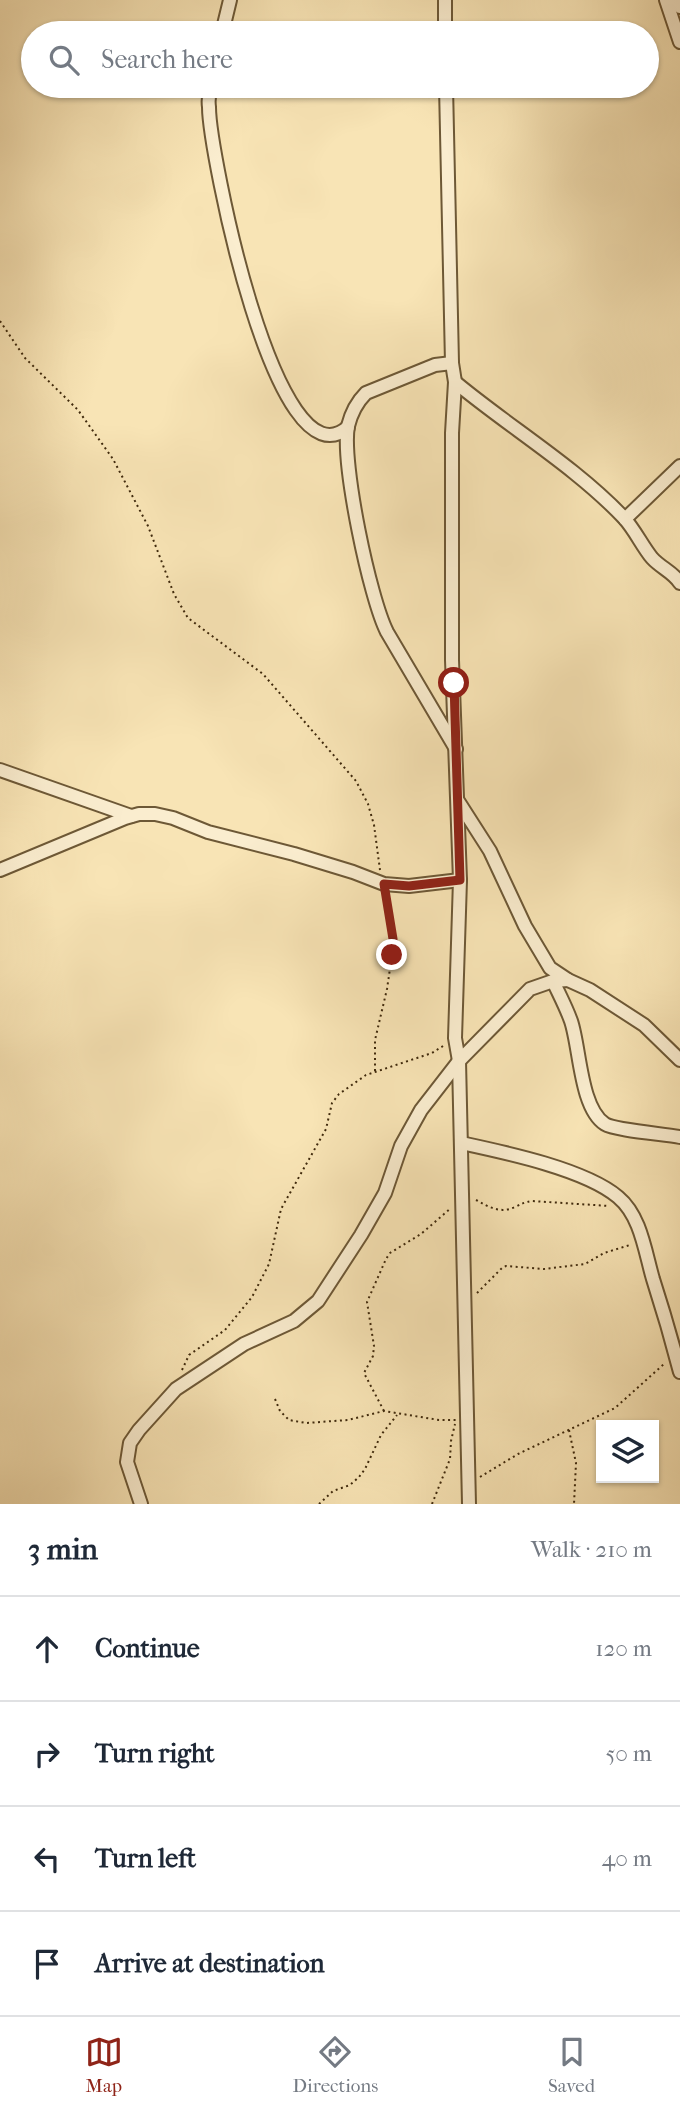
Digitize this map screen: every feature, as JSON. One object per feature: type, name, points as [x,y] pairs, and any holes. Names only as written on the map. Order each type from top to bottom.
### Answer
[{"type":"street","points":[[225,21],[230,0]]},
{"type":"street","points":[[445,0],[445,21]]},
{"type":"street","points":[[666,0],[680,42]]},
{"type":"street","points":[[674,0],[680,7]]},
{"type":"street","points":[[210,98],[211,132],[227,210],[261,337],[275,374],[300,418],[309,427],[326,435],[335,435],[348,427]]},
{"type":"street","points":[[446,98],[452,363],[455,382],[452,433],[453,660],[460,880],[455,1038],[459,1061],[469,1504]]},
{"type":"street","points":[[452,363],[435,365],[366,393],[359,400],[348,427],[350,480],[379,614],[457,750]]},
{"type":"street","points":[[455,382],[578,477],[625,519],[651,556],[680,583]]},
{"type":"street","points":[[625,519],[680,466]]},
{"type":"street","points":[[0,771],[132,816]]},
{"type":"street","points":[[458,801],[490,850],[525,926],[550,968],[644,1025],[680,1060]]},
{"type":"street","points":[[0,870],[132,816],[155,814],[208,832],[354,872],[384,884],[409,886],[460,880]]},
{"type":"street","points":[[141,1504],[127,1462],[130,1443],[176,1389],[244,1344],[294,1321],[318,1301],[361,1236],[385,1193],[401,1146],[421,1110],[459,1061],[530,989],[552,981],[568,980]]},
{"type":"street","points":[[552,981],[572,1023],[588,1095],[598,1117],[606,1125],[620,1129],[680,1137]]},
{"type":"street","points":[[461,1143],[517,1156],[581,1178],[618,1197],[628,1208],[640,1234],[680,1372]]},
{"type":"path","points":[[0,321],[25,358],[78,410],[113,459],[148,526],[174,594],[188,618],[263,674],[356,782],[368,804],[393,939],[387,989],[375,1040],[375,1071]]},
{"type":"path","points":[[176,1389],[189,1354],[225,1330],[237,1317],[261,1280],[269,1264],[281,1209],[326,1129],[332,1103],[339,1094],[375,1071],[432,1053],[455,1038]]},
{"type":"path","points":[[384,1411],[364,1373],[373,1356],[373,1338],[367,1310],[370,1293],[390,1253],[421,1234],[447,1210],[473,1199],[498,1210],[532,1201],[628,1208]]},
{"type":"path","points":[[465,1304],[506,1266],[531,1269],[585,1264],[604,1253],[631,1245],[640,1234]]},
{"type":"path","points":[[468,1486],[518,1454],[615,1408],[676,1353]]},
{"type":"path","points":[[275,1399],[280,1411],[289,1420],[306,1423],[348,1420],[384,1411],[456,1420],[450,1459],[432,1504]]},
{"type":"path","points":[[319,1504],[333,1491],[350,1485],[359,1477],[381,1435],[398,1414]]},
{"type":"path","points":[[569,1429],[576,1463],[575,1504]]},
{"type":"route","points":[[392,955],[393,939],[384,884],[409,886],[460,880],[454,683]]}]
